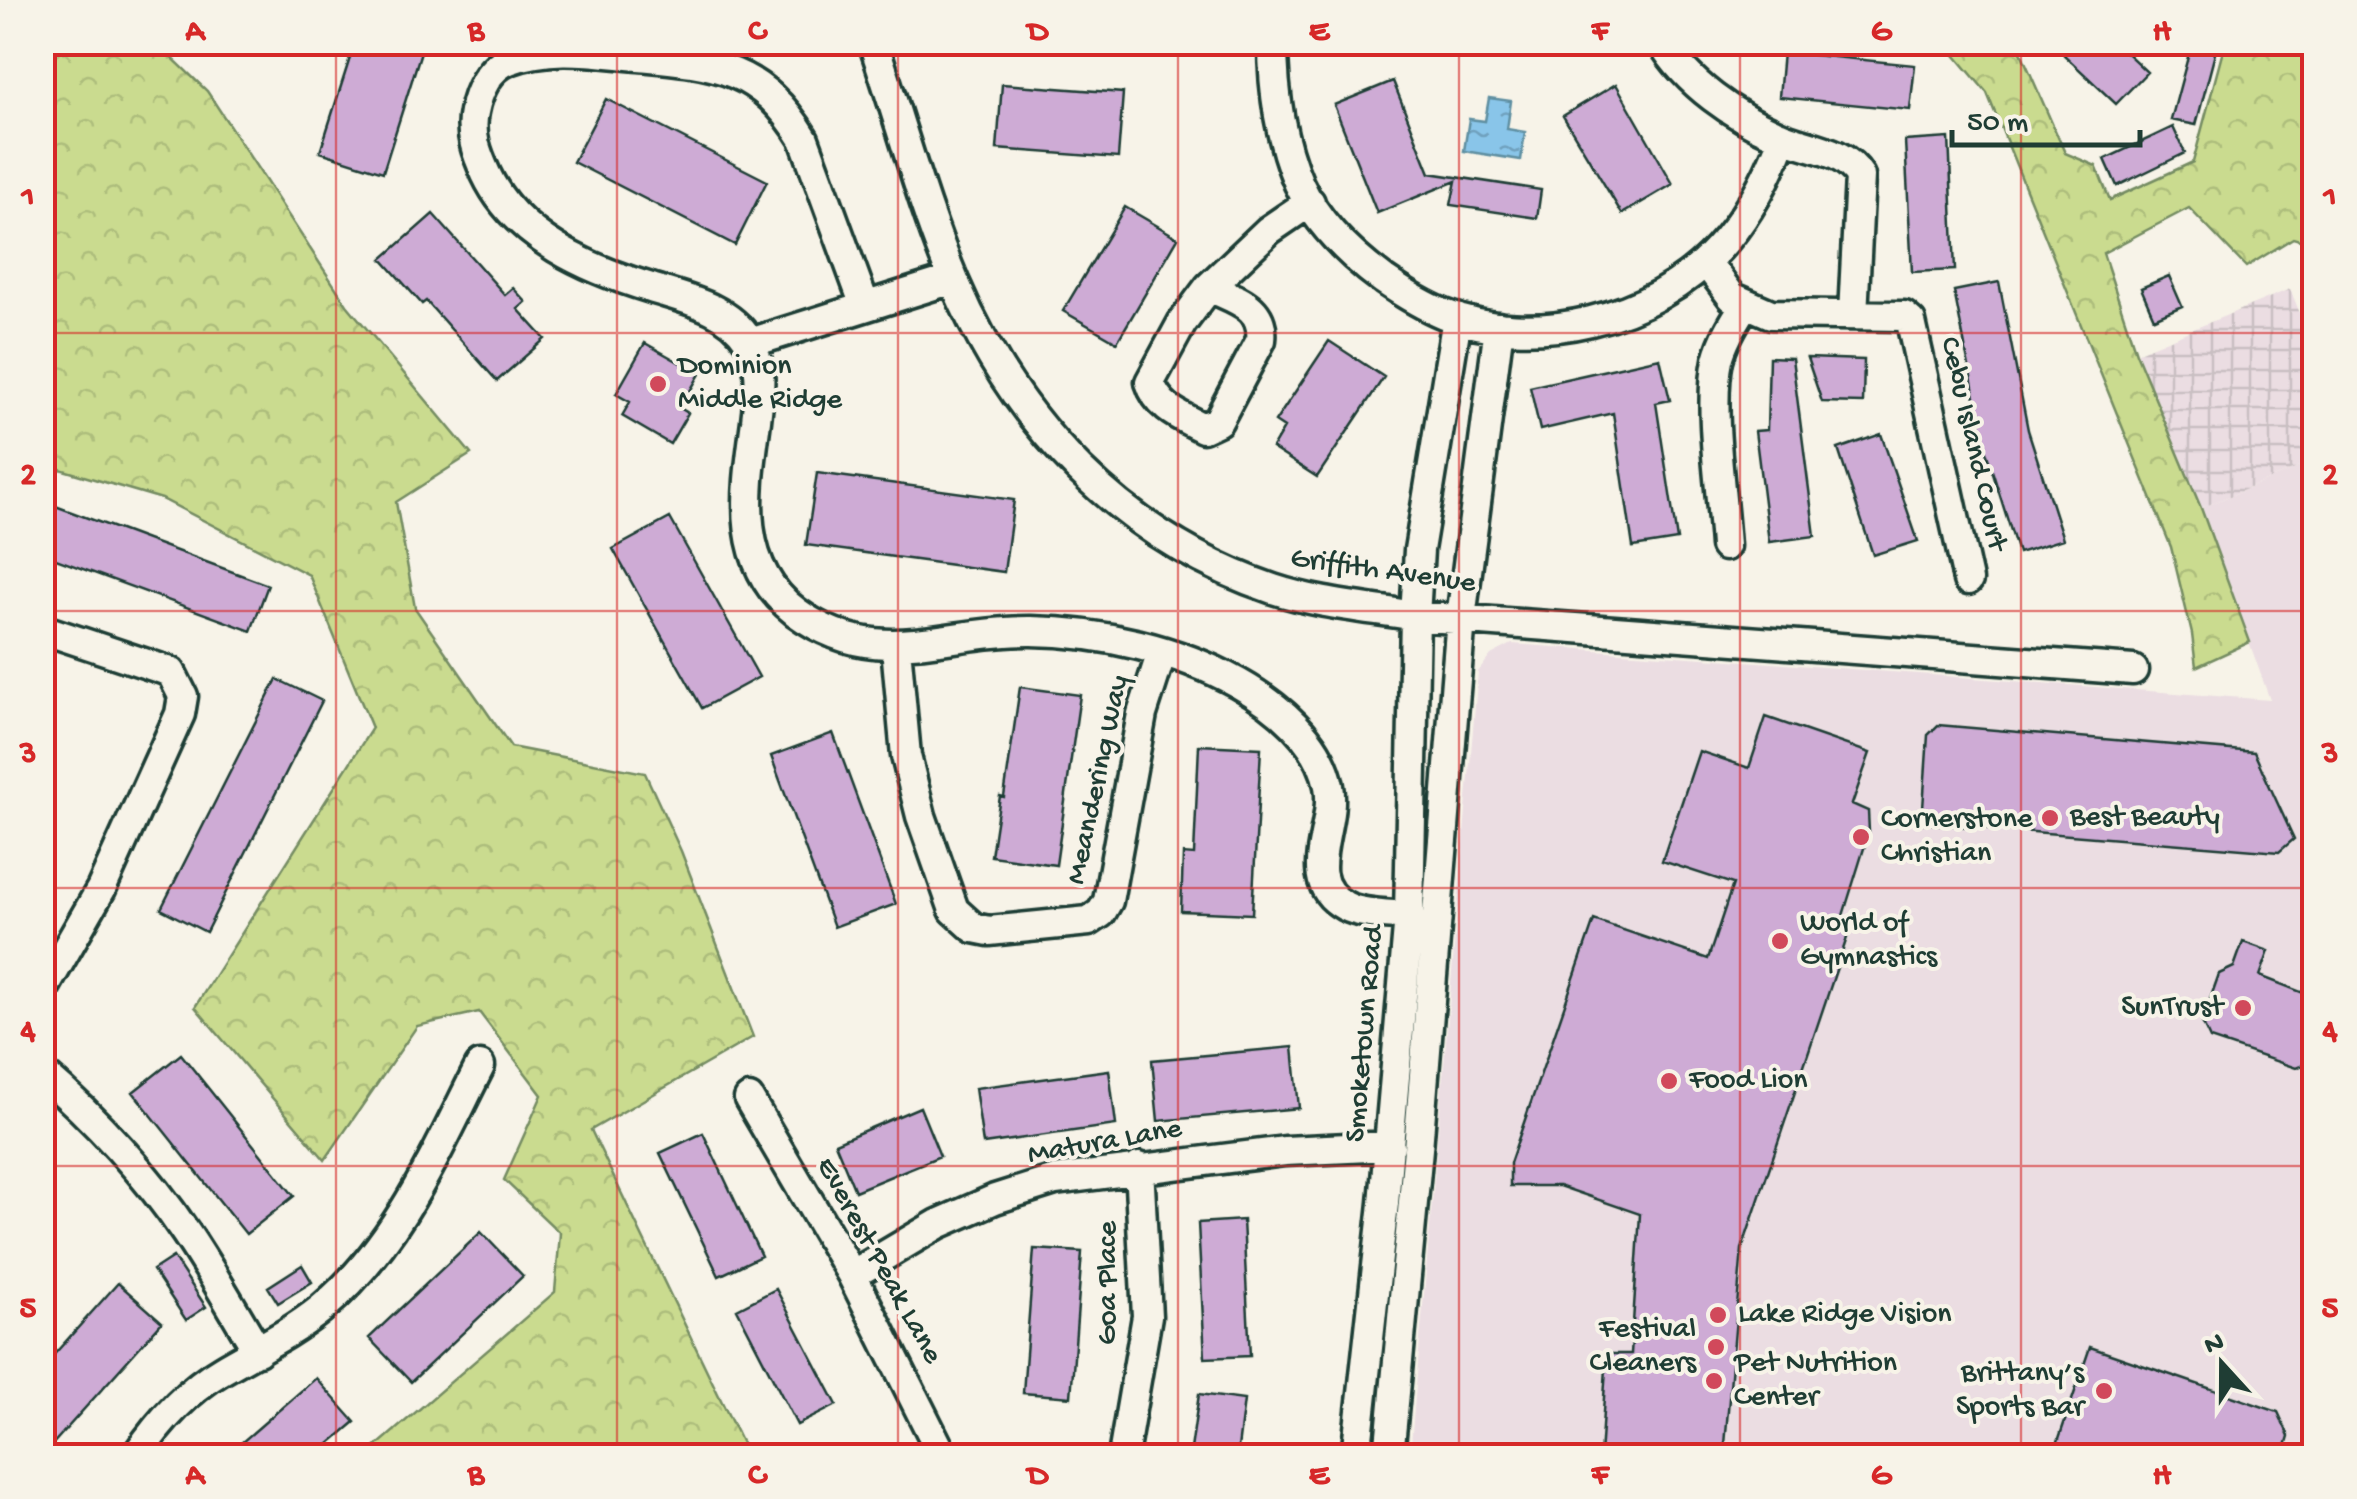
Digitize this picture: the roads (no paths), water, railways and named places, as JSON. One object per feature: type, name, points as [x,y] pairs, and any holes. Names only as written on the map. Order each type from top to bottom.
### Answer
[{"type":"street","name":"Griffith Avenue","points":[[873,42],[953,279],[980,338],[1018,400],[1051,442],[1096,488],[1138,522],[1222,570],[1276,590],[1415,616],[2133,670]]},
{"type":"street","points":[[1272,42],[1277,105],[1287,150],[1310,202],[1333,235],[1360,262],[1408,297],[1458,318],[1500,328],[1546,328],[1598,319],[1661,292],[1706,262],[1743,217],[1783,138]]},
{"type":"street","points":[[1662,42],[1690,77],[1727,107],[1783,138],[1841,156],[1860,176],[1853,315],[1771,314],[1732,297],[1706,262]]},
{"type":"street","points":[[865,306],[804,140],[774,97],[735,72],[708,63],[550,46],[499,64],[484,83],[474,106],[471,130],[479,160],[507,208],[529,230],[576,260],[610,275],[712,310],[734,324],[750,343],[759,364],[762,386],[746,508],[748,536],[773,590],[793,609],[852,640],[896,647],[982,632],[1035,631],[1087,636],[1206,666],[1277,710],[1307,738],[1321,760],[1329,784],[1330,822],[1320,854],[1320,870],[1333,897],[1354,909],[1410,916]]},
{"type":"street","points":[[1209,287],[1252,308],[1262,326],[1261,340],[1218,421],[1202,428],[1164,407],[1154,396],[1150,382],[1182,322],[1209,287],[1269,230],[1310,202]]},
{"type":"street","points":[[750,343],[953,279]]},
{"type":"street","points":[[1725,546],[1714,387],[1729,330],[1745,304]]},
{"type":"street","name":"Cebu Island Court","points":[[1853,315],[1904,316],[1911,322],[1968,580]]},
{"type":"street","name":"Smoketown Road","points":[[1356,1456],[1410,916],[1415,616],[1425,505],[1458,318]]},
{"type":"street","name":"Smoketown Road","points":[[1390,1456],[1461,618],[1500,328]]},
{"type":"street","points":[[42,628],[171,672],[183,696],[180,714],[101,889],[42,992]]},
{"type":"street","name":"Meandering Way","points":[[896,647],[906,756],[921,816],[954,910],[974,928],[989,930],[1089,920],[1101,913],[1108,901],[1142,714],[1162,652]]},
{"type":"street","points":[[136,1456],[183,1398],[320,1310],[355,1277],[386,1240],[411,1200],[480,1066]]},
{"type":"street","points":[[42,1073],[63,1090],[157,1192],[187,1233],[258,1352]]},
{"type":"street","name":"Everest Peak Lane","points":[[749,1099],[852,1275],[944,1456]]},
{"type":"street","name":"Matura Lane","points":[[852,1275],[938,1224],[1055,1180],[1284,1150],[1390,1146]]},
{"type":"street","name":"Goa Place","points":[[1123,1456],[1147,1316],[1139,1168]]},
{"type":"water","points":[[1489,98],[1511,101],[1507,129],[1525,132],[1521,160],[1464,151],[1469,119],[1485,121]]},
{"type":"place","name":"Dominion Middle Ridge","points":[[658,384]]},
{"type":"place","name":"Best Beauty","points":[[2050,818]]},
{"type":"place","name":"Cornerstone Christian","points":[[1861,837]]},
{"type":"place","name":"World of Gymnastics","points":[[1780,941]]},
{"type":"place","name":"SunTrust","points":[[2243,1008]]},
{"type":"place","name":"Food Lion","points":[[1669,1081]]},
{"type":"place","name":"Lake Ridge Vision","points":[[1718,1315]]},
{"type":"place","name":"Festival Cleaners","points":[[1716,1347]]},
{"type":"place","name":"Pet Nutrition Center","points":[[1714,1381]]},
{"type":"place","name":"Brittany’s Sports Bar","points":[[2104,1391]]}]
